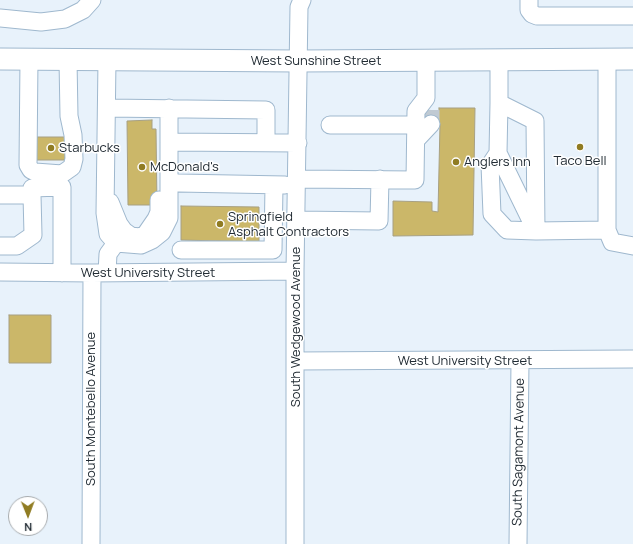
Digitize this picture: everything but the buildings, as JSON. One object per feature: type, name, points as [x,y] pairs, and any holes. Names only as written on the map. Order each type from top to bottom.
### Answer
[{"type":"main road","name":"West Sunshine Street","points":[[0,59],[299,61],[633,59]]},
{"type":"street","points":[[0,18],[41,22],[65,18],[83,10],[92,0]]},
{"type":"street","name":"South Wedgewood Avenue","points":[[294,544],[299,7],[302,0]]},
{"type":"street","points":[[530,7],[536,16],[633,16]]},
{"type":"street","points":[[30,59],[28,165],[31,170],[62,187],[62,273]]},
{"type":"street","points":[[0,246],[17,246],[33,235],[32,188],[50,181],[67,172],[72,167],[74,159],[73,135],[69,116],[68,60]]},
{"type":"street","points":[[107,60],[105,213],[108,234],[116,243],[141,245],[152,240],[162,232],[169,218],[169,142],[164,108]]},
{"type":"street","points":[[499,60],[498,153],[536,231]]},
{"type":"street","points":[[607,60],[608,230],[612,242],[633,246]]},
{"type":"street","points":[[178,182],[274,185],[297,182],[415,180],[424,119],[426,61]]},
{"type":"street","points":[[499,103],[535,121],[536,231]]},
{"type":"street","points":[[107,108],[266,110],[266,142]]},
{"type":"street","points":[[106,193],[119,224],[124,230],[131,236],[138,237],[144,235],[156,219],[159,212],[164,108]]},
{"type":"street","points":[[330,125],[424,119]]},
{"type":"street","points":[[169,142],[298,143]]},
{"type":"street","points":[[498,153],[490,165],[492,214],[507,230],[608,230]]},
{"type":"street","points":[[296,220],[379,221],[380,180]]},
{"type":"street","points":[[181,250],[273,250],[274,185]]},
{"type":"street","points":[[0,195],[32,195]]},
{"type":"street","name":"South Montebello Avenue","points":[[90,544],[100,273],[108,254],[116,243]]},
{"type":"street","points":[[230,250],[231,272]]},
{"type":"street","name":"West University Street","points":[[0,272],[100,273],[296,271]]},
{"type":"street","name":"West University Street","points":[[296,361],[520,361],[633,359]]},
{"type":"street","name":"South Sagamont Avenue","points":[[518,544],[520,361]]},
{"type":"tunnel","points":[[431,110],[431,124]]},
{"type":"place","name":"Taco Bell","points":[[580,147]]},
{"type":"place","name":"Starbucks","points":[[51,148]]},
{"type":"place","name":"Anglers Inn","points":[[456,162]]},
{"type":"place","name":"McDonald's","points":[[142,167]]},
{"type":"place","name":"Springfield Asphalt Contractors","points":[[220,224]]}]
